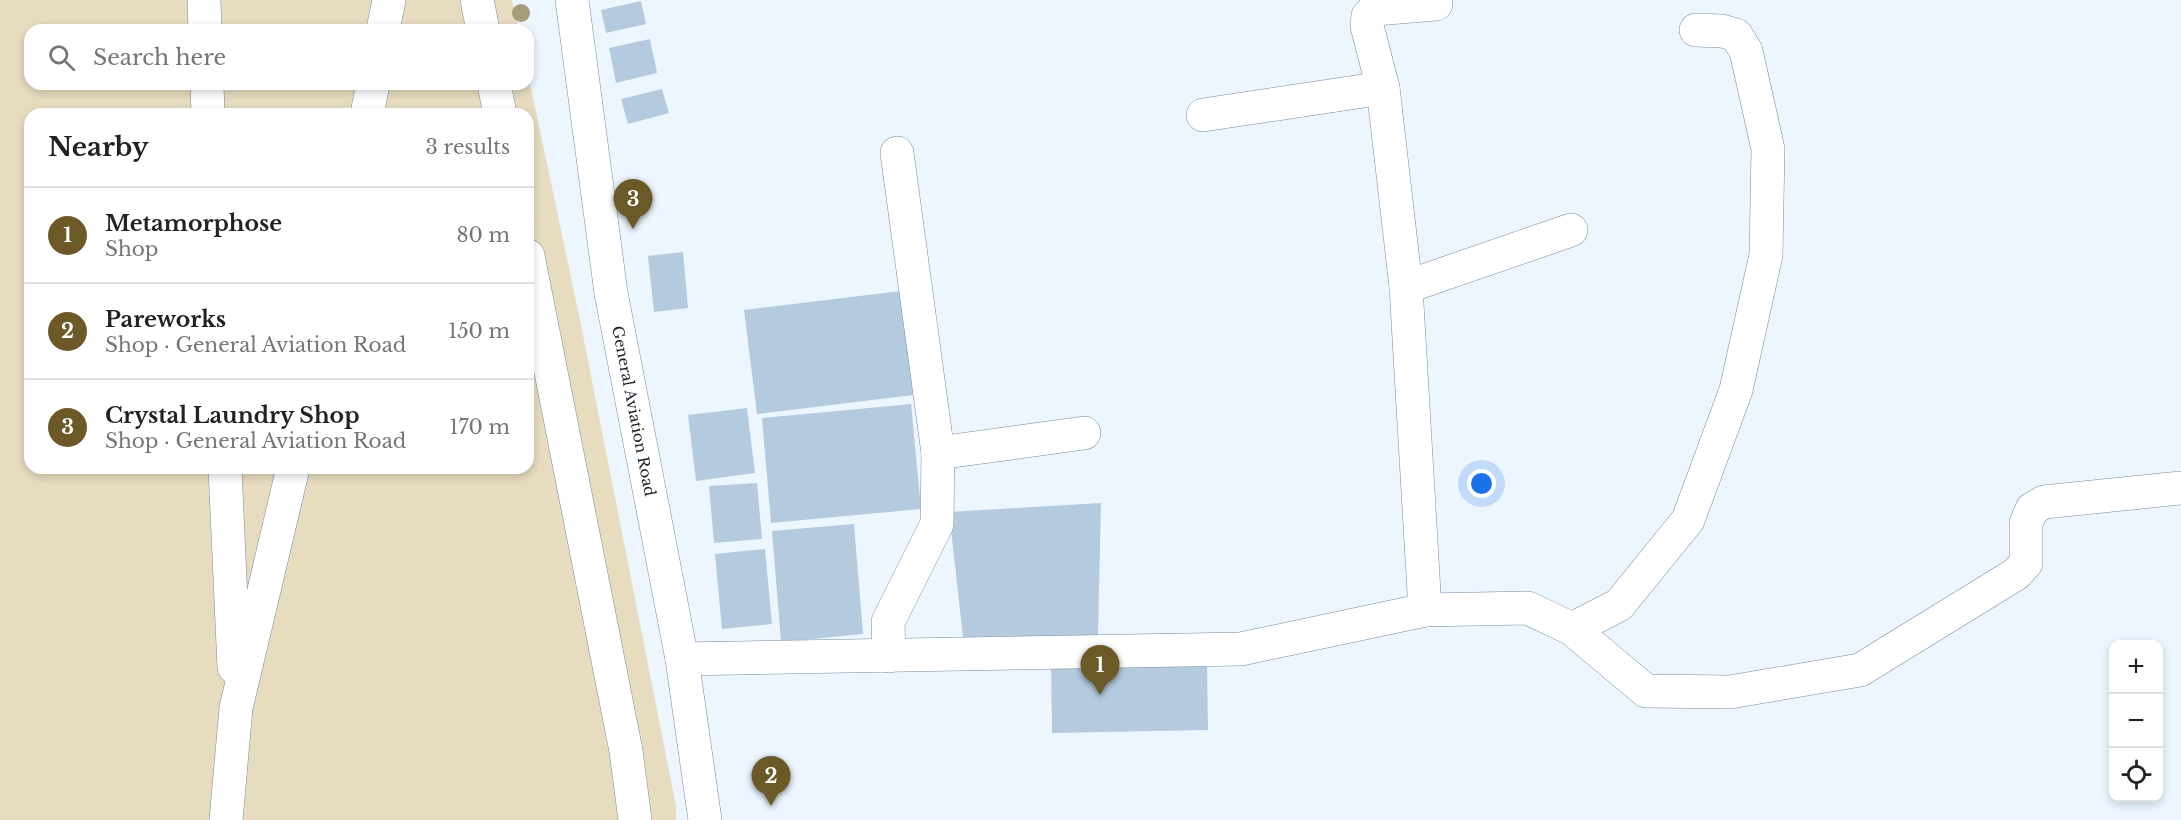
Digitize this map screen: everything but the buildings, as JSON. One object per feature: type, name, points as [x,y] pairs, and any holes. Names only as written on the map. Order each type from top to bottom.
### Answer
[{"type":"street","points":[[204,0],[205,24]]},
{"type":"street","points":[[384,24],[389,0]]},
{"type":"street","points":[[477,0],[482,24]]},
{"type":"street","name":"General Aviation Road","points":[[572,0],[611,293],[682,659],[705,820]]},
{"type":"street","points":[[1425,610],[1406,287],[1383,88],[1367,26],[1368,16],[1375,9],[1436,4]]},
{"type":"street","points":[[1572,629],[1619,605],[1688,520],[1736,390],[1767,255],[1768,148],[1746,51],[1736,34],[1696,30]]},
{"type":"street","points":[[1203,115],[1383,88]]},
{"type":"street","points":[[207,90],[208,108]]},
{"type":"street","points":[[368,108],[372,90]]},
{"type":"street","points":[[495,90],[499,108]]},
{"type":"street","points":[[890,656],[888,622],[937,524],[938,453],[897,153]]},
{"type":"street","points":[[1406,287],[1570,230]]},
{"type":"street","points":[[534,286],[626,751],[635,820]]},
{"type":"street","points":[[938,453],[1084,433]]},
{"type":"street","points":[[225,474],[236,708],[226,820]]},
{"type":"street","points":[[236,708],[292,474]]},
{"type":"street","points":[[682,659],[1241,649],[1425,610],[1528,608],[1572,629],[1646,692],[1730,692],[1860,670],[2016,574],[2026,563],[2026,523],[2032,509],[2044,502],[2181,488]]},
{"type":"shaded area","points":[[0,0],[512,0],[518,24],[24,24],[24,90],[531,90],[580,320],[676,806],[676,820],[0,820]]},
{"type":"place","name":"Crystal Laundry Shop","points":[[633,229]]},
{"type":"place","name":"Metamorphose","points":[[1100,695]]},
{"type":"place","name":"Pareworks","points":[[771,806]]}]
